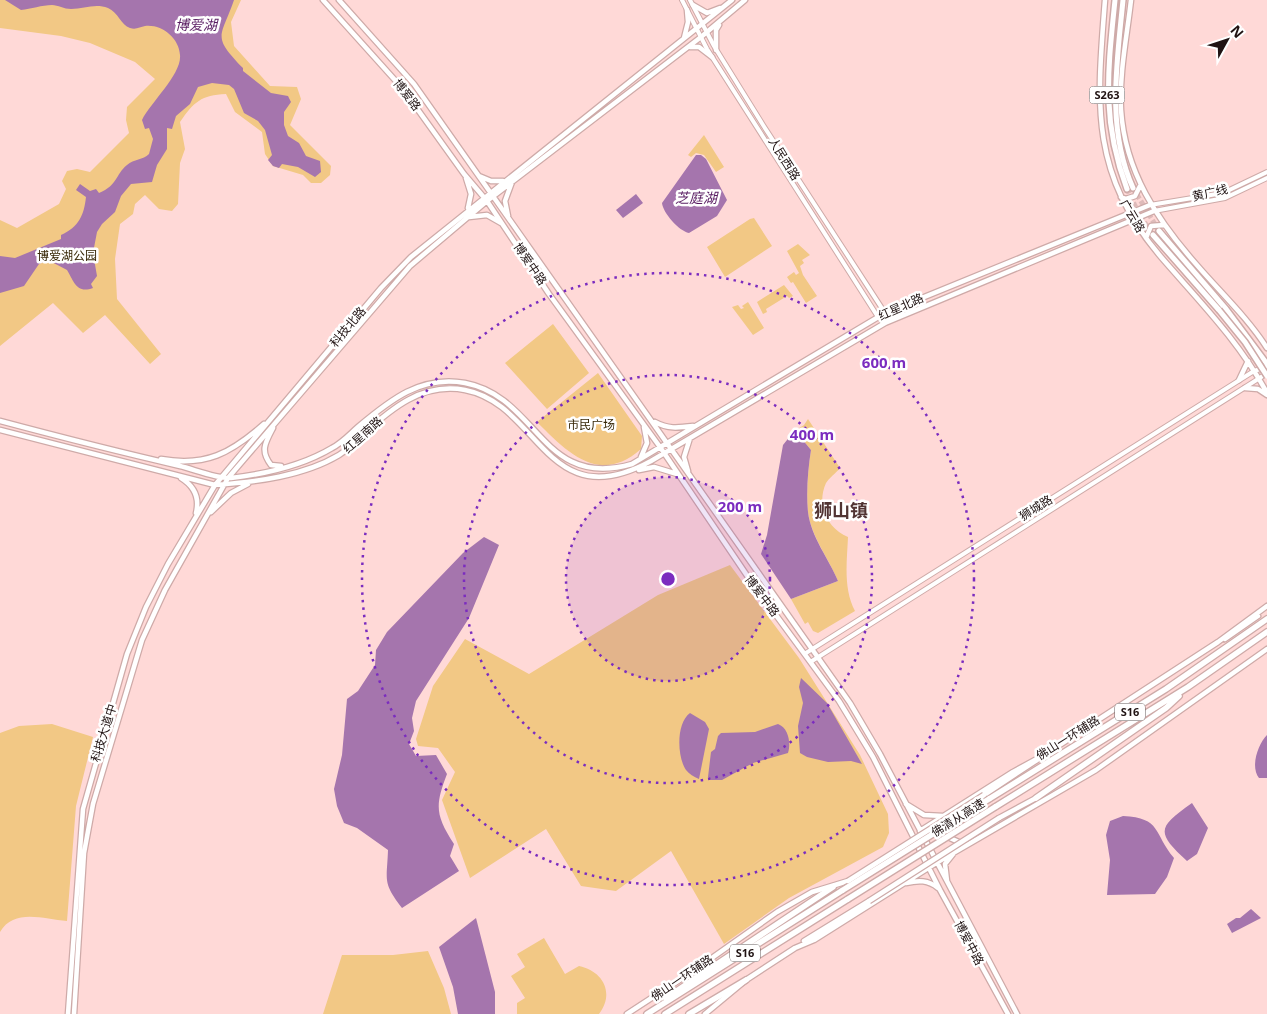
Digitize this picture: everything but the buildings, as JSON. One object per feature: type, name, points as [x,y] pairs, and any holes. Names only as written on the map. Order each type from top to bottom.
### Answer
[{"type":"highway","name":"佛清从高速","points":[[646,1014],[987,797],[1166,689],[1267,619]]},
{"type":"highway","name":"佛清从高速","points":[[665,1014],[1188,687],[1267,632]]},
{"type":"highway","points":[[1039,800],[1166,708],[1188,687]]},
{"type":"highway","points":[[646,1014],[678,989],[833,887]]},
{"type":"highway","points":[[689,1014],[746,980]]},
{"type":"main road","name":"博爱路","points":[[322,0],[403,89],[464,174],[486,199]]},
{"type":"main road","name":"博爱路","points":[[339,0],[414,84],[491,194]]},
{"type":"main road","points":[[491,194],[732,0]]},
{"type":"main road","points":[[491,194],[512,181],[701,37],[745,0]]},
{"type":"main road","name":"广云路","points":[[1105,0],[1100,72],[1100,120],[1106,156],[1120,196],[1128,213],[1146,239],[1219,321],[1260,379],[1267,394]]},
{"type":"main road","name":"广云路","points":[[1115,0],[1107,77],[1108,111],[1115,153],[1127,188]]},
{"type":"main road","name":"广云路","points":[[1123,0],[1114,104],[1119,144],[1133,188]]},
{"type":"main road","name":"S263","points":[[1131,0],[1121,87],[1121,110],[1128,149],[1140,185],[1150,205],[1164,225],[1248,321],[1267,348]]},
{"type":"main road","points":[[692,2],[707,13],[726,6]]},
{"type":"main road","points":[[683,41],[688,22],[687,10]]},
{"type":"main road","points":[[716,50],[716,30],[722,20]]},
{"type":"main road","points":[[686,48],[699,47],[712,57]]},
{"type":"main road","points":[[464,174],[471,194],[466,211]]},
{"type":"main road","points":[[479,176],[491,181],[505,181]]},
{"type":"main road","points":[[509,219],[506,201],[512,181]]},
{"type":"main road","points":[[1120,196],[1126,199],[1135,196],[1140,185]]},
{"type":"main road","name":"科技北路","points":[[222,476],[398,269],[429,240],[491,194]]},
{"type":"main road","name":"博爱中路","points":[[491,194],[850,703],[1016,1014]]},
{"type":"main road","points":[[290,466],[271,465],[264,456],[264,446],[277,420],[410,266],[486,199]]},
{"type":"main road","name":"博爱中路","points":[[486,199],[549,294],[642,421],[748,577],[839,700],[873,758],[940,890],[1008,1014]]},
{"type":"main road","name":"红星北路","points":[[667,443],[885,313],[1150,205]]},
{"type":"main road","name":"红星北路","points":[[691,437],[884,323],[1154,211]]},
{"type":"main road","points":[[467,217],[487,216],[503,224]]},
{"type":"main road","points":[[1146,239],[1146,233],[1151,226],[1164,225]]},
{"type":"main road","name":"广云路","points":[[1159,231],[1248,335],[1267,366]]},
{"type":"main road","name":"广云路","points":[[1153,235],[1219,310],[1245,342],[1267,374]]},
{"type":"main road","points":[[1239,380],[1248,361]]},
{"type":"main road","name":"红星南路","points":[[0,421],[228,478],[290,466],[314,458],[335,447],[401,393],[422,384],[441,382],[466,383],[504,400],[562,458],[575,464],[601,470],[618,468],[639,459],[667,443]]},
{"type":"main road","points":[[1245,388],[1258,389],[1267,394]]},
{"type":"main road","name":"红星南路","points":[[0,430],[176,474],[215,486],[252,481],[318,465],[340,454],[403,400],[440,389],[464,390],[500,406],[555,461],[572,471],[607,477],[635,470],[691,437]]},
{"type":"main road","points":[[106,449],[180,462],[211,459],[233,449],[276,413]]},
{"type":"main road","name":"科技大道中","points":[[74,1014],[84,853],[93,804],[142,640],[165,590],[228,478],[277,420]]},
{"type":"main road","points":[[639,459],[644,453],[647,444],[642,421]]},
{"type":"main road","points":[[652,421],[665,428],[674,429],[696,425]]},
{"type":"main road","points":[[691,437],[684,457],[692,481]]},
{"type":"main road","points":[[635,470],[654,468],[679,475]]},
{"type":"main road","points":[[176,474],[188,482],[196,492],[198,504],[195,518]]},
{"type":"main road","name":"科技大道中","points":[[68,1014],[83,809],[127,654],[146,607],[195,518],[222,476]]},
{"type":"main road","points":[[202,523],[218,503],[252,481]]},
{"type":"main road","name":"佛山一环辅路","points":[[1218,642],[1232,635],[1266,608]]},
{"type":"main road","name":"佛山一环辅路","points":[[627,1014],[699,967],[777,912],[812,892],[848,881],[987,797],[1044,755],[1218,642],[1266,608]]},
{"type":"main road","points":[[705,1014],[746,980],[999,818],[1039,800],[1096,770],[1267,649]]},
{"type":"main road","name":"佛山一环辅路","points":[[920,831],[1007,775],[1044,755]]},
{"type":"main road","points":[[795,948],[814,940],[900,884],[1039,800]]},
{"type":"main road","points":[[905,804],[924,815],[945,815],[942,824],[947,835],[952,840],[966,845]]},
{"type":"main road","points":[[948,887],[945,864],[951,856],[966,845]]},
{"type":"main road","points":[[900,884],[923,881],[931,882],[940,890]]},
{"type":"street","points":[[682,0],[712,57],[878,317],[884,323]]},
{"type":"street","name":"人民西路","points":[[692,2],[716,50],[825,223],[885,313]]},
{"type":"street","name":"黄广线","points":[[1150,205],[1222,192],[1267,172]]},
{"type":"street","name":"黄广线","points":[[1154,211],[1225,198],[1267,178]]},
{"type":"street","points":[[884,323],[885,313]]},
{"type":"street","name":"狮城路","points":[[806,653],[1239,380],[1267,366]]},
{"type":"street","name":"狮城路","points":[[812,661],[1267,374]]},
{"type":"green space","name":"博爱湖公园","points":[[0,0],[241,0],[231,22],[234,46],[270,86],[297,87],[301,99],[290,125],[331,166],[330,175],[321,183],[311,183],[303,175],[273,166],[265,154],[262,132],[235,112],[226,94],[204,98],[190,109],[180,122],[185,149],[180,163],[178,204],[172,211],[159,209],[145,195],[135,204],[133,214],[120,224],[115,259],[117,299],[161,354],[150,364],[105,315],[83,333],[53,303],[0,346],[0,220],[17,228],[59,204],[66,189],[62,181],[67,171],[77,169],[90,172],[129,133],[126,120],[127,107],[155,79],[135,62],[90,43],[61,36],[0,28]]},
{"type":"green space","points":[[704,135],[724,167],[716,172],[704,155],[696,153],[691,157],[688,155]]},
{"type":"green space","points":[[754,218],[772,246],[725,277],[707,247]]},
{"type":"green space","points":[[798,244],[810,255],[802,260],[804,263],[800,266],[803,275],[817,296],[806,303],[793,282],[791,283],[787,277],[794,272],[796,275],[799,273],[787,251]]},
{"type":"green space","points":[[784,285],[793,296],[789,298],[787,296],[766,309],[767,312],[763,314],[757,302]]},
{"type":"green space","points":[[748,302],[764,328],[753,335],[732,307],[738,305],[741,309]]},
{"type":"green space","points":[[553,324],[589,373],[547,409],[505,363]]},
{"type":"green space","name":"市民广场","points":[[598,373],[642,436],[641,449],[626,460],[611,465],[598,465],[584,461],[560,444],[537,422]]},
{"type":"green space","points":[[808,419],[840,468],[826,483],[822,499],[825,515],[829,522],[834,528],[848,537],[847,584],[855,611],[818,633],[813,631],[808,622],[805,624],[791,599],[838,581],[816,539],[808,512],[807,489],[811,450],[802,439],[791,433],[804,425]]},
{"type":"green space","points":[[730,565],[799,658],[860,755],[888,814],[889,833],[883,847],[789,898],[724,944],[671,851],[616,891],[581,886],[546,829],[470,878],[442,800],[455,772],[438,748],[418,746],[416,739],[433,686],[465,639],[529,674],[658,595]]},
{"type":"green space","points":[[52,724],[93,737],[76,806],[67,921],[39,917],[21,917],[6,925],[0,932],[0,733],[19,726]]},
{"type":"green space","points":[[544,938],[565,974],[579,966],[600,978],[604,984],[606,998],[599,1014],[517,1014],[517,1003],[525,998],[511,976],[525,967],[517,954]]},
{"type":"green space","points":[[428,951],[444,988],[451,1014],[323,1014],[342,955],[393,955]]},
{"type":"water","name":"博爱湖","points":[[5,0],[234,0],[222,36],[226,49],[243,68],[243,71],[271,93],[288,96],[291,102],[284,112],[284,125],[288,136],[299,143],[306,156],[320,161],[321,172],[315,177],[298,167],[282,164],[279,168],[273,166],[268,160],[272,155],[265,130],[258,121],[244,113],[234,89],[229,85],[212,83],[198,87],[190,104],[176,116],[172,129],[167,128],[167,149],[157,165],[152,182],[131,184],[121,196],[115,212],[102,224],[97,232],[93,253],[97,276],[91,284],[93,288],[79,288],[67,270],[48,260],[39,264],[24,286],[0,293],[0,256],[15,258],[61,239],[61,235],[72,228],[82,215],[86,197],[76,190],[80,184],[90,191],[96,189],[99,193],[110,187],[127,165],[149,154],[153,139],[149,128],[145,129],[142,120],[176,71],[180,55],[176,43],[168,33],[158,27],[151,26],[136,29],[130,28],[108,8],[94,6],[71,9],[52,5],[21,10]]},
{"type":"water","name":"芝庭湖","points":[[696,155],[701,155],[706,159],[727,200],[717,216],[689,233],[672,221],[665,212],[662,203]]},
{"type":"water","points":[[636,194],[643,203],[623,218],[616,210]]},
{"type":"water","points":[[791,435],[802,439],[811,450],[807,489],[808,512],[816,539],[838,581],[791,599],[761,554],[767,535],[783,445]]},
{"type":"water","points":[[484,537],[499,545],[469,618],[416,701],[412,718],[414,731],[409,744],[416,756],[436,755],[447,774],[440,794],[439,810],[443,825],[454,844],[450,856],[459,871],[402,908],[391,892],[387,881],[388,850],[357,828],[344,823],[337,806],[334,789],[342,755],[347,699],[358,691],[375,665],[376,650],[387,632],[463,553]]},
{"type":"water","points":[[801,678],[827,703],[862,764],[851,761],[828,762],[807,757],[800,753],[798,726],[803,703],[799,687]]},
{"type":"water","points":[[690,713],[705,722],[709,729],[699,779],[686,770],[681,757],[680,732],[685,718]]},
{"type":"water","points":[[778,724],[787,733],[788,753],[753,763],[722,780],[711,780],[708,777],[711,752],[715,749],[718,736],[721,733],[755,732]]},
{"type":"water","points":[[1267,735],[1267,778],[1259,778],[1255,768],[1256,756]]},
{"type":"water","points":[[1192,803],[1208,828],[1197,854],[1187,861],[1170,843],[1165,830],[1172,818]]},
{"type":"water","points":[[1123,816],[1136,817],[1151,824],[1174,858],[1167,877],[1155,894],[1107,895],[1110,860],[1106,835],[1110,821]]},
{"type":"water","points":[[1251,909],[1261,918],[1232,933],[1227,924],[1236,918],[1240,918]]},
{"type":"water","points":[[476,918],[495,992],[495,1014],[458,1014],[453,987],[439,947]]},
{"type":"tunnel","points":[[1133,188],[1159,231]]},
{"type":"tunnel","points":[[1127,189],[1139,214],[1153,235]]},
{"type":"district","name":"狮山镇","points":[[841,511]]}]
